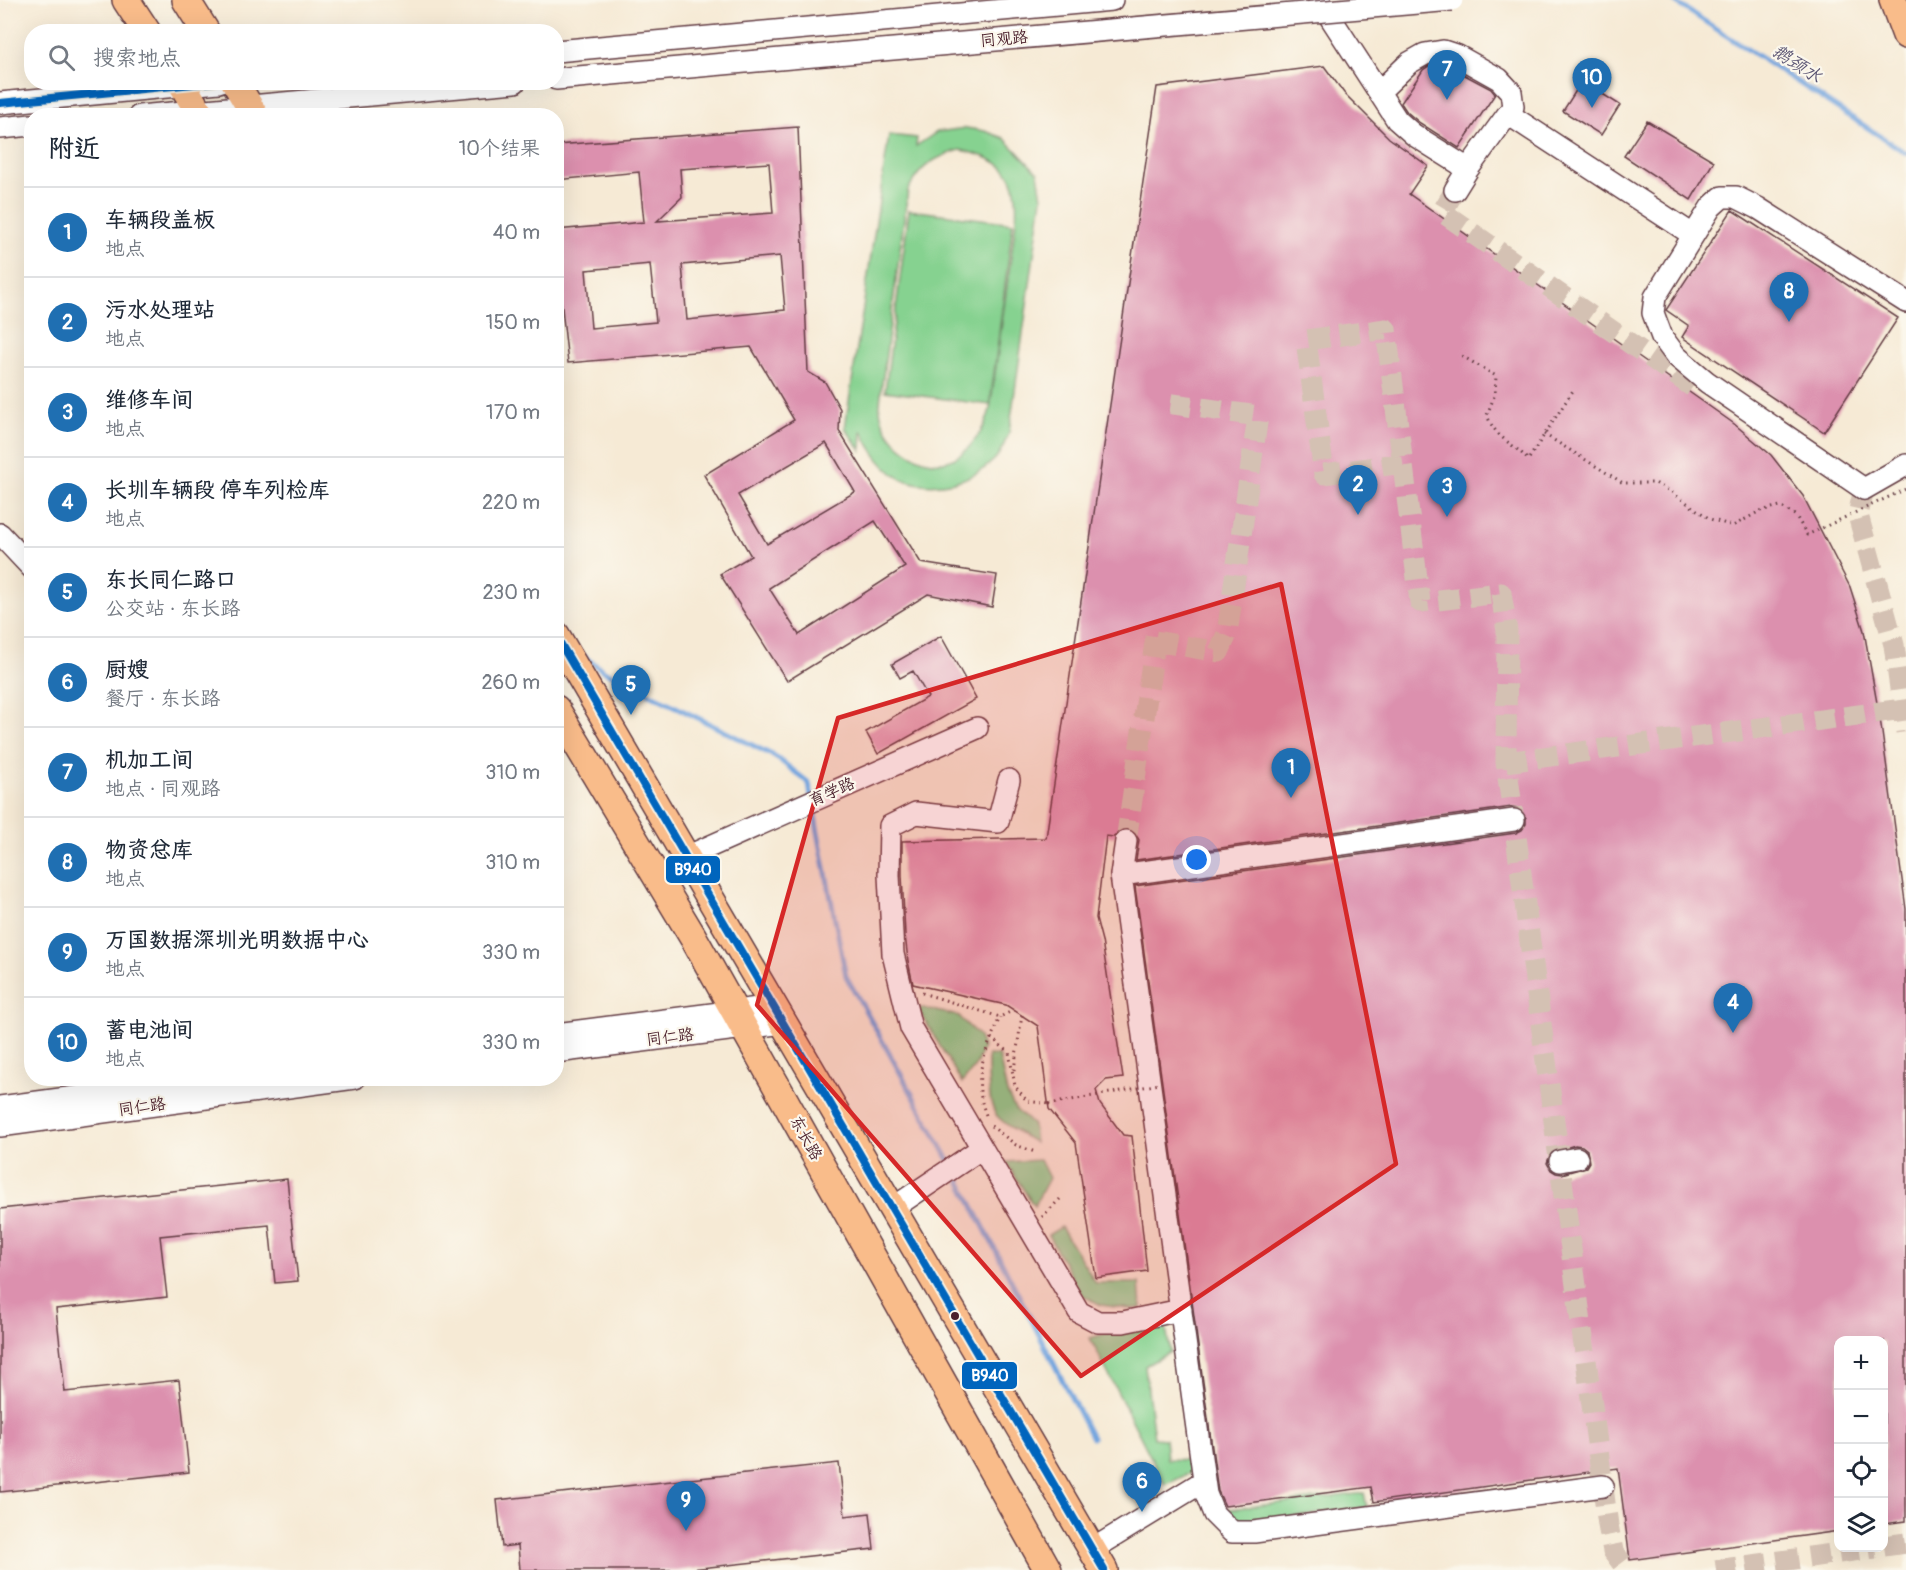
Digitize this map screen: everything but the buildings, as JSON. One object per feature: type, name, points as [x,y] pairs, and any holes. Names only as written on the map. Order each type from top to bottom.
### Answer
[{"type":"main road","points":[[126,0],[142,24]]},
{"type":"main road","points":[[186,0],[201,24]]},
{"type":"main road","points":[[1882,0],[1896,16],[1905,33]]},
{"type":"main road","points":[[1893,0],[1905,33]]},
{"type":"main road","points":[[186,90],[196,108]]},
{"type":"main road","points":[[240,90],[250,108]]},
{"type":"main road","points":[[564,649],[1099,1559]]},
{"type":"main road","name":"东长路","points":[[564,722],[693,937],[1048,1570]]},
{"type":"street","name":"同观路","points":[[564,50],[1112,0]]},
{"type":"street","points":[[1319,0],[1397,120],[1414,135],[1468,169]]},
{"type":"street","name":"同观路","points":[[564,78],[1452,0]]},
{"type":"street","points":[[1379,92],[1409,63],[1425,54],[1443,51],[1458,56],[1498,79],[1510,92],[1513,107],[1455,190]]},
{"type":"street","points":[[0,103],[125,90]]},
{"type":"street","points":[[279,108],[442,90]]},
{"type":"street","points":[[1509,114],[1693,235]]},
{"type":"street","points":[[0,128],[24,126]]},
{"type":"street","points":[[1906,302],[1758,208],[1736,197],[1722,197],[1712,207],[1693,235],[1655,297],[1653,313],[1662,337],[1676,356],[1707,382],[1864,489],[1906,465]]},
{"type":"street","points":[[0,534],[24,560]]},
{"type":"street","name":"育学路","points":[[686,857],[977,728]]},
{"type":"street","points":[[1009,780],[998,822],[916,813],[890,826],[889,875],[893,954],[910,1028],[1079,1312],[1098,1322],[1123,1322],[1180,1310]]},
{"type":"street","points":[[1121,875],[1514,820]]},
{"type":"street","points":[[1126,841],[1121,875],[1204,1481],[1206,1494],[1214,1514],[1232,1532],[1254,1532],[1603,1486]]},
{"type":"street","name":"同仁路","points":[[568,1039],[779,1014]]},
{"type":"street","name":"同仁路","points":[[0,1107],[159,1086]]},
{"type":"street","name":"同仁路","points":[[0,1126],[296,1086]]},
{"type":"street","points":[[893,1208],[982,1148]]},
{"type":"street","points":[[1099,1559],[1204,1481]]},
{"type":"path","points":[[1462,356],[1496,376],[1495,394],[1487,416],[1492,428],[1502,440],[1518,448],[1528,460],[1574,389]]},
{"type":"path","points":[[1544,434],[1623,483],[1655,483],[1670,490],[1710,519],[1733,526],[1760,511],[1780,506],[1796,516],[1807,535],[1906,489]]},
{"type":"path","points":[[916,992],[1000,1017]]},
{"type":"path","points":[[987,1117],[980,1101],[979,1070],[1000,1017],[1014,1010]]},
{"type":"path","points":[[1013,1075],[1022,1016]]},
{"type":"path","points":[[992,1038],[1009,1052],[1015,1086],[1027,1101],[1049,1104],[1160,1084]]},
{"type":"path","points":[[990,1125],[1016,1145],[1035,1152]]},
{"type":"highlighted area","points":[[1281,584],[1396,1164],[1081,1376],[757,1005],[838,718]]},
{"type":"green space","points":[[966,128],[985,131],[1004,138],[1038,173],[1042,198],[1009,433],[998,455],[984,468],[964,479],[930,485],[900,478],[874,453],[862,430],[861,450],[845,428],[889,135],[917,138],[916,146],[937,132]],"holes":[[[960,150],[998,164],[1012,180],[1017,204],[1016,220],[988,416],[969,447],[955,458],[937,462],[914,456],[895,441],[883,421],[880,408],[881,392],[908,190],[923,169],[936,159]]]},
{"type":"green space","points":[[909,210],[1013,223],[990,405],[885,391]]},
{"type":"green space","points":[[923,1008],[958,1016],[978,1035],[983,1047],[976,1065],[962,1083],[918,1009]]},
{"type":"green space","points":[[988,1055],[999,1056],[1007,1093],[1015,1109],[1033,1125],[1035,1143],[1005,1124],[994,1111],[989,1087]]},
{"type":"green space","points":[[1040,1160],[1049,1178],[1034,1206],[1006,1162]]},
{"type":"green space","points":[[1061,1227],[1096,1283],[1139,1283],[1141,1308],[1129,1309],[1101,1305],[1082,1295],[1048,1235]]},
{"type":"green space","points":[[1158,1322],[1166,1327],[1170,1352],[1145,1366],[1154,1438],[1165,1439],[1167,1459],[1189,1460],[1192,1472],[1165,1485],[1090,1338],[1133,1326]]},
{"type":"green space","points":[[1364,1493],[1367,1507],[1244,1524],[1230,1520],[1221,1510]]},
{"type":"waterway","name":"鹅颈水","points":[[1672,0],[1906,153]]},
{"type":"waterway","points":[[579,653],[604,671],[776,757],[809,783],[811,796]]},
{"type":"waterway","points":[[813,806],[846,976],[950,1162]]},
{"type":"waterway","points":[[956,1173],[1092,1438]]},
{"type":"tunnel","points":[[1455,190],[1442,212],[1700,392],[1707,382]]},
{"type":"tunnel","points":[[1403,463],[1324,474],[1306,340],[1386,329],[1420,602],[1501,593],[1507,631],[1506,762],[1608,1525],[1613,1551],[1627,1570]]},
{"type":"tunnel","points":[[1155,641],[1219,652],[1227,634],[1258,416],[1167,403]]},
{"type":"tunnel","points":[[1864,489],[1858,515],[1894,645],[1906,732]]},
{"type":"tunnel","points":[[1126,841],[1157,629]]},
{"type":"tunnel","points":[[1506,762],[1903,709]]},
{"type":"tunnel","points":[[1888,1545],[1906,1543]]},
{"type":"tunnel","points":[[1716,1570],[1846,1552]]},
{"type":"transit line","name":"B940","points":[[0,103],[132,90]]},
{"type":"transit line","name":"B940","points":[[564,650],[1104,1570]]},
{"type":"place","name":"机加工间","points":[[1447,100]]},
{"type":"place","name":"蓄电池间","points":[[1592,108]]},
{"type":"place","name":"物资总库","points":[[1789,322]]},
{"type":"place","name":"污水处理站","points":[[1358,515]]},
{"type":"place","name":"维修车间","points":[[1447,517]]},
{"type":"place","name":"东长同仁路口","points":[[631,715]]},
{"type":"place","name":"车辆段盖板","points":[[1291,798]]},
{"type":"place","name":"长圳车辆段 停车列检库","points":[[1733,1033]]},
{"type":"place","name":"厨嫂","points":[[1142,1512]]},
{"type":"place","name":"万国数据深圳光明数据中心","points":[[686,1531]]}]
